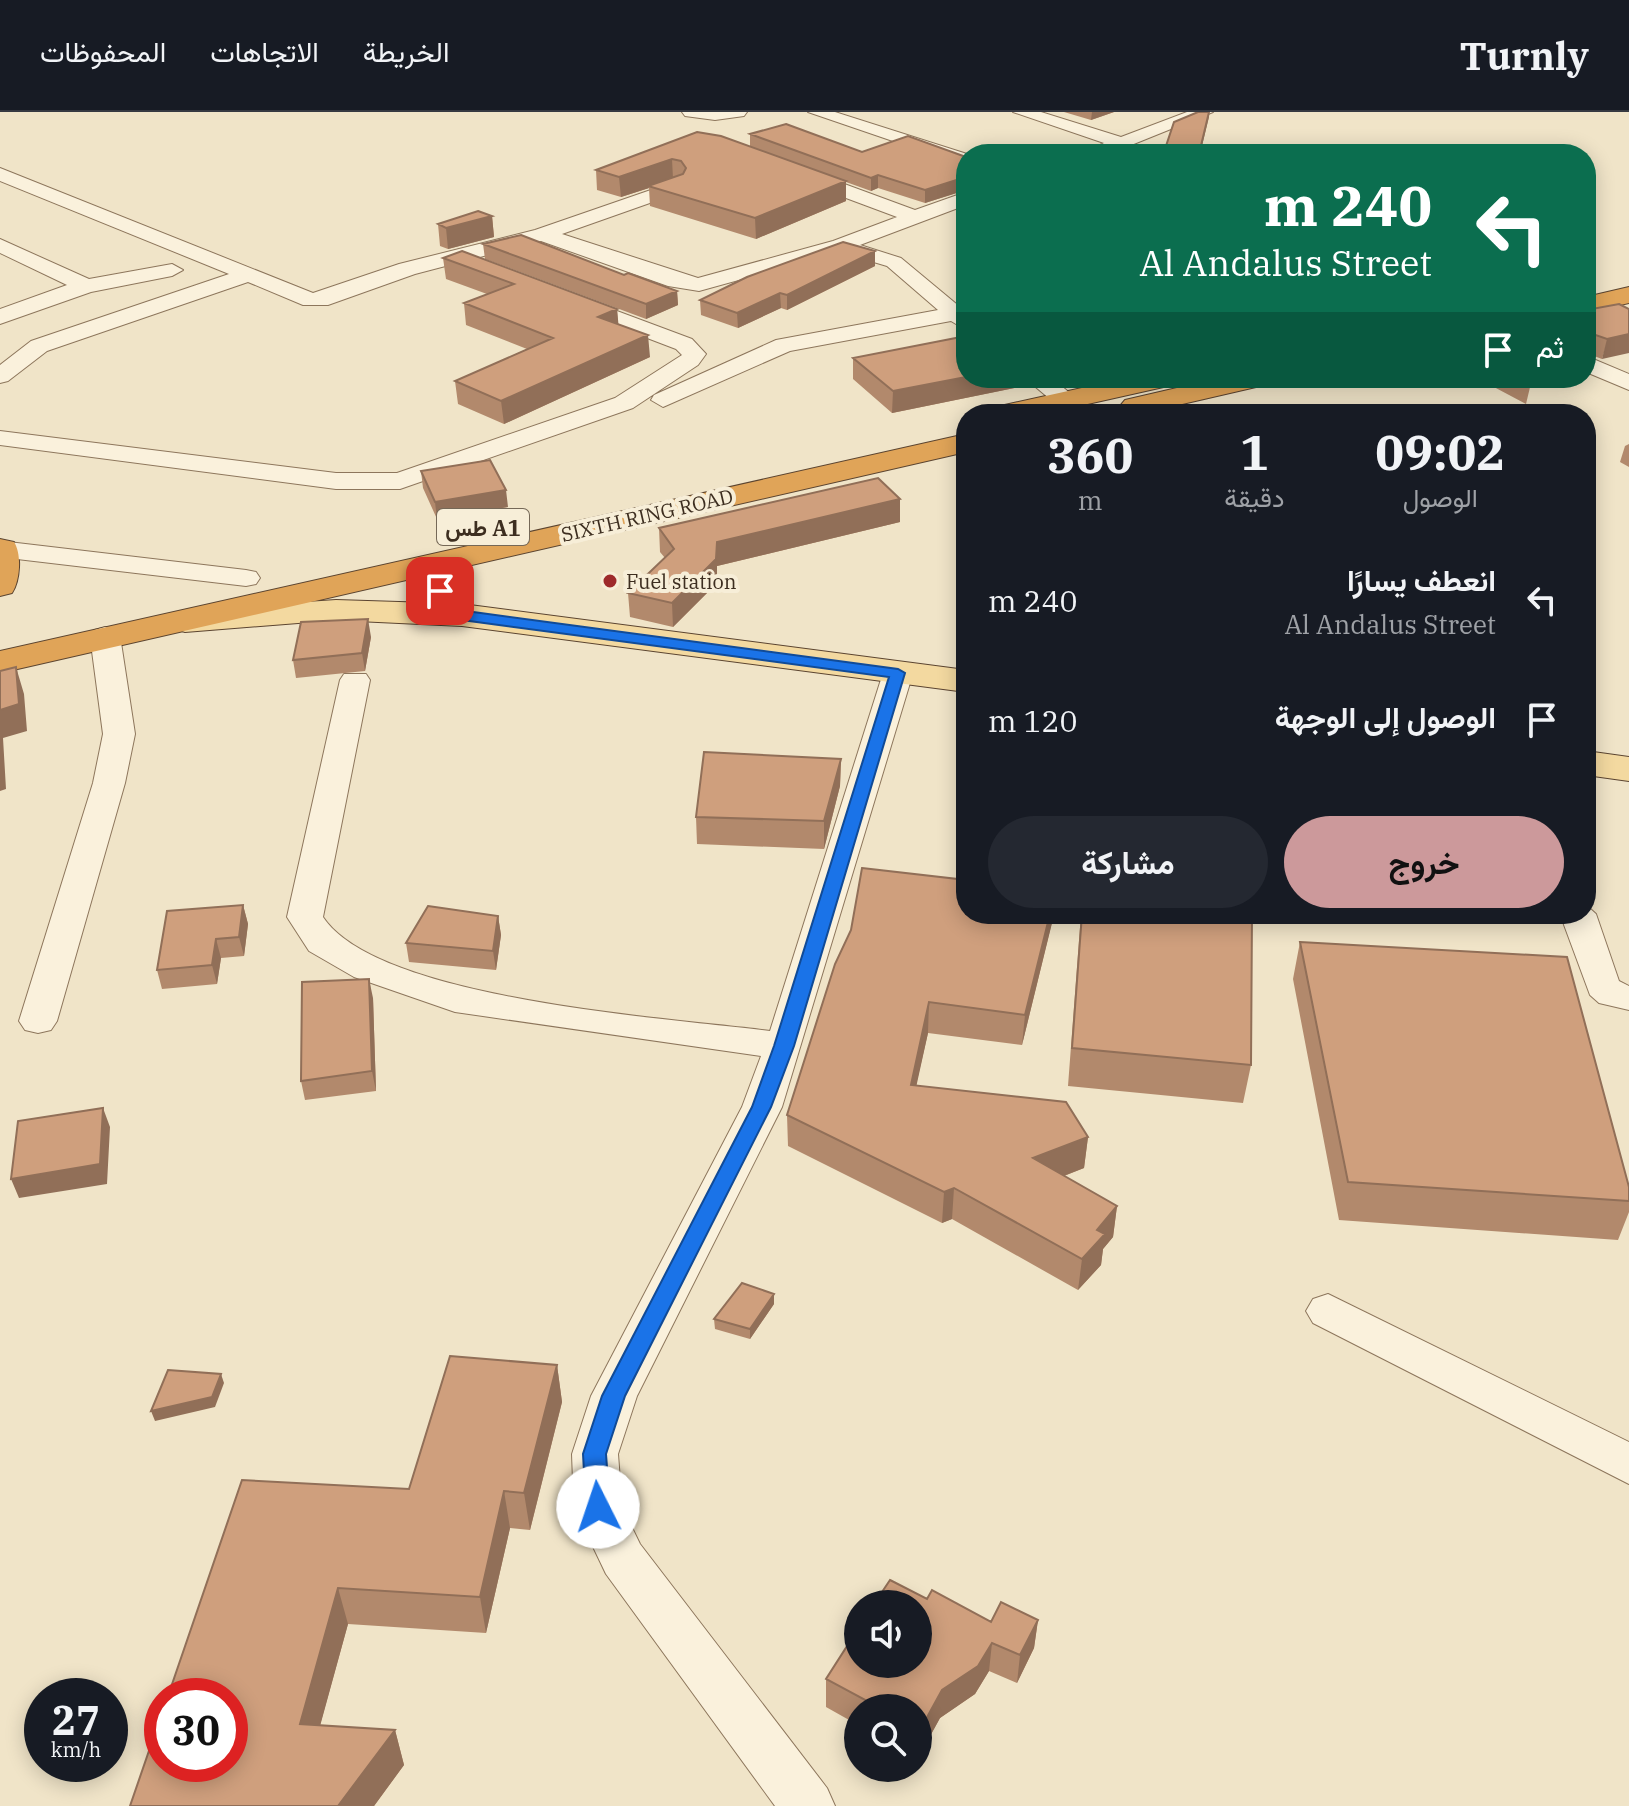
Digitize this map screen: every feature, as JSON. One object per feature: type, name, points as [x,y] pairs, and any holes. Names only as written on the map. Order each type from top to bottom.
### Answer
[{"type":"highway","points":[[1596,285],[1629,277]]},
{"type":"highway","points":[[1596,303],[1629,295]]},
{"type":"highway","points":[[1048,404],[1121,388]]},
{"type":"highway","points":[[1143,404],[1214,388]]},
{"type":"highway","name":"SIXTH RING ROAD","points":[[0,634],[956,424]]},
{"type":"highway","name":"SIXTH RING ROAD","points":[[0,662],[956,445]]},
{"type":"highway","points":[[0,586],[1,549]]},
{"type":"main road","points":[[441,561],[438,572],[440,591],[462,615]]},
{"type":"main road","points":[[185,621],[336,610],[462,615],[956,680]]},
{"type":"main road","points":[[1596,764],[1629,769]]},
{"type":"street","points":[[691,112],[715,115],[738,112]]},
{"type":"street","points":[[817,112],[956,157]]},
{"type":"street","points":[[1022,112],[1123,143],[1204,112]]},
{"type":"street","points":[[778,167],[913,216]]},
{"type":"street","points":[[0,174],[295,296],[319,300],[407,269],[542,234],[674,188]]},
{"type":"street","points":[[0,198],[37,189]]},
{"type":"street","points":[[542,234],[676,281],[699,285],[840,245],[956,201]]},
{"type":"street","points":[[0,245],[86,286]]},
{"type":"street","points":[[840,245],[894,262],[956,315]]},
{"type":"street","points":[[457,258],[495,273]]},
{"type":"street","points":[[600,273],[627,264]]},
{"type":"street","points":[[0,317],[86,286],[172,270]]},
{"type":"street","points":[[0,376],[39,346],[246,276]]},
{"type":"street","points":[[0,438],[336,481],[380,483],[417,477],[624,403],[690,360],[694,354],[691,348],[560,287]]},
{"type":"street","points":[[624,403],[652,402],[678,394],[784,345],[956,319]]},
{"type":"street","points":[[13,342],[39,346]]},
{"type":"street","points":[[1596,368],[1629,383]]},
{"type":"street","points":[[1050,388],[1066,400]]},
{"type":"street","points":[[1,549],[246,578]]},
{"type":"street","points":[[38,1021],[109,783],[119,734],[105,636]]},
{"type":"street","points":[[808,1806],[623,1559],[598,1507],[595,1454],[614,1396],[762,1107],[784,1046],[898,673]]},
{"type":"street","points":[[355,680],[305,917],[322,943],[367,969],[468,1003],[784,1046]]},
{"type":"street","points":[[1581,924],[1603,987],[1612,994],[1629,998]]},
{"type":"street","points":[[1328,1311],[1629,1464]]},
{"type":"building","points":[[1198,112],[1209,112],[1201,144],[1167,144],[1174,122]]},
{"type":"building","points":[[786,124],[862,152],[908,136],[956,153],[956,180],[925,190],[878,175],[871,178],[750,134]]},
{"type":"building","points":[[697,132],[721,136],[846,181],[755,218],[648,186],[683,174],[686,168],[681,161],[672,159],[619,177],[596,170]]},
{"type":"building","points":[[478,211],[492,216],[446,228],[438,224]]},
{"type":"building","points":[[521,235],[624,275],[628,273],[677,291],[646,304],[483,244]]},
{"type":"building","points":[[843,242],[875,251],[787,295],[780,293],[737,313],[700,300],[747,277]]},
{"type":"building","points":[[462,251],[617,309],[598,317],[648,335],[501,401],[455,381],[553,338],[464,303],[514,284],[443,258]]},
{"type":"building","points":[[1619,304],[1629,309],[1629,334],[1607,339],[1596,335],[1596,308]]},
{"type":"building","points":[[956,338],[956,379],[893,391],[853,358]]},
{"type":"building","points":[[490,460],[506,490],[435,502],[421,471]]},
{"type":"building","points":[[878,478],[900,499],[717,542],[716,559],[672,603],[628,593],[674,549],[659,528]]},
{"type":"building","points":[[368,619],[362,653],[293,660],[301,622]]},
{"type":"building","points":[[16,667],[19,704],[0,710],[0,671]]},
{"type":"building","points":[[704,752],[841,759],[824,821],[696,817]]},
{"type":"building","points":[[862,868],[956,879],[956,924],[1048,924],[1025,1015],[929,1002],[911,1085],[1066,1102],[1088,1137],[1033,1158],[1117,1206],[1097,1230],[1105,1234],[1082,1259],[954,1188],[944,1192],[787,1115],[835,964],[851,930]]},
{"type":"building","points":[[243,905],[239,937],[216,939],[212,965],[157,970],[167,911]]},
{"type":"building","points":[[428,906],[498,916],[493,951],[406,943]]},
{"type":"building","points":[[1081,924],[1252,924],[1251,1065],[1072,1048]]},
{"type":"building","points":[[1300,942],[1567,957],[1629,1187],[1629,1201],[1348,1182]]},
{"type":"building","points":[[369,979],[372,1071],[301,1081],[302,982]]},
{"type":"building","points":[[103,1108],[100,1164],[11,1179],[18,1121]]},
{"type":"building","points":[[742,1283],[774,1294],[750,1329],[714,1319]]},
{"type":"building","points":[[450,1356],[557,1365],[524,1493],[504,1491],[480,1597],[338,1588],[300,1724],[395,1730],[338,1806],[130,1806],[144,1765],[144,1782],[248,1782],[248,1678],[174,1678],[242,1480],[409,1489]]},
{"type":"building","points":[[168,1370],[221,1374],[212,1397],[151,1411]]},
{"type":"building","points":[[890,1580],[909,1590],[883,1590]]},
{"type":"building","points":[[932,1590],[991,1622],[1001,1602],[1038,1620],[1020,1655],[992,1643],[978,1666],[942,1690],[932,1708],[932,1694],[854,1694],[826,1679],[844,1651],[844,1678],[932,1678]]},
{"type":"place","name":"Fuel station","points":[[610,581]]},
{"type":"route","points":[[440,591],[462,615],[898,673],[784,1046],[762,1107],[614,1396],[595,1454],[598,1507]]}]
